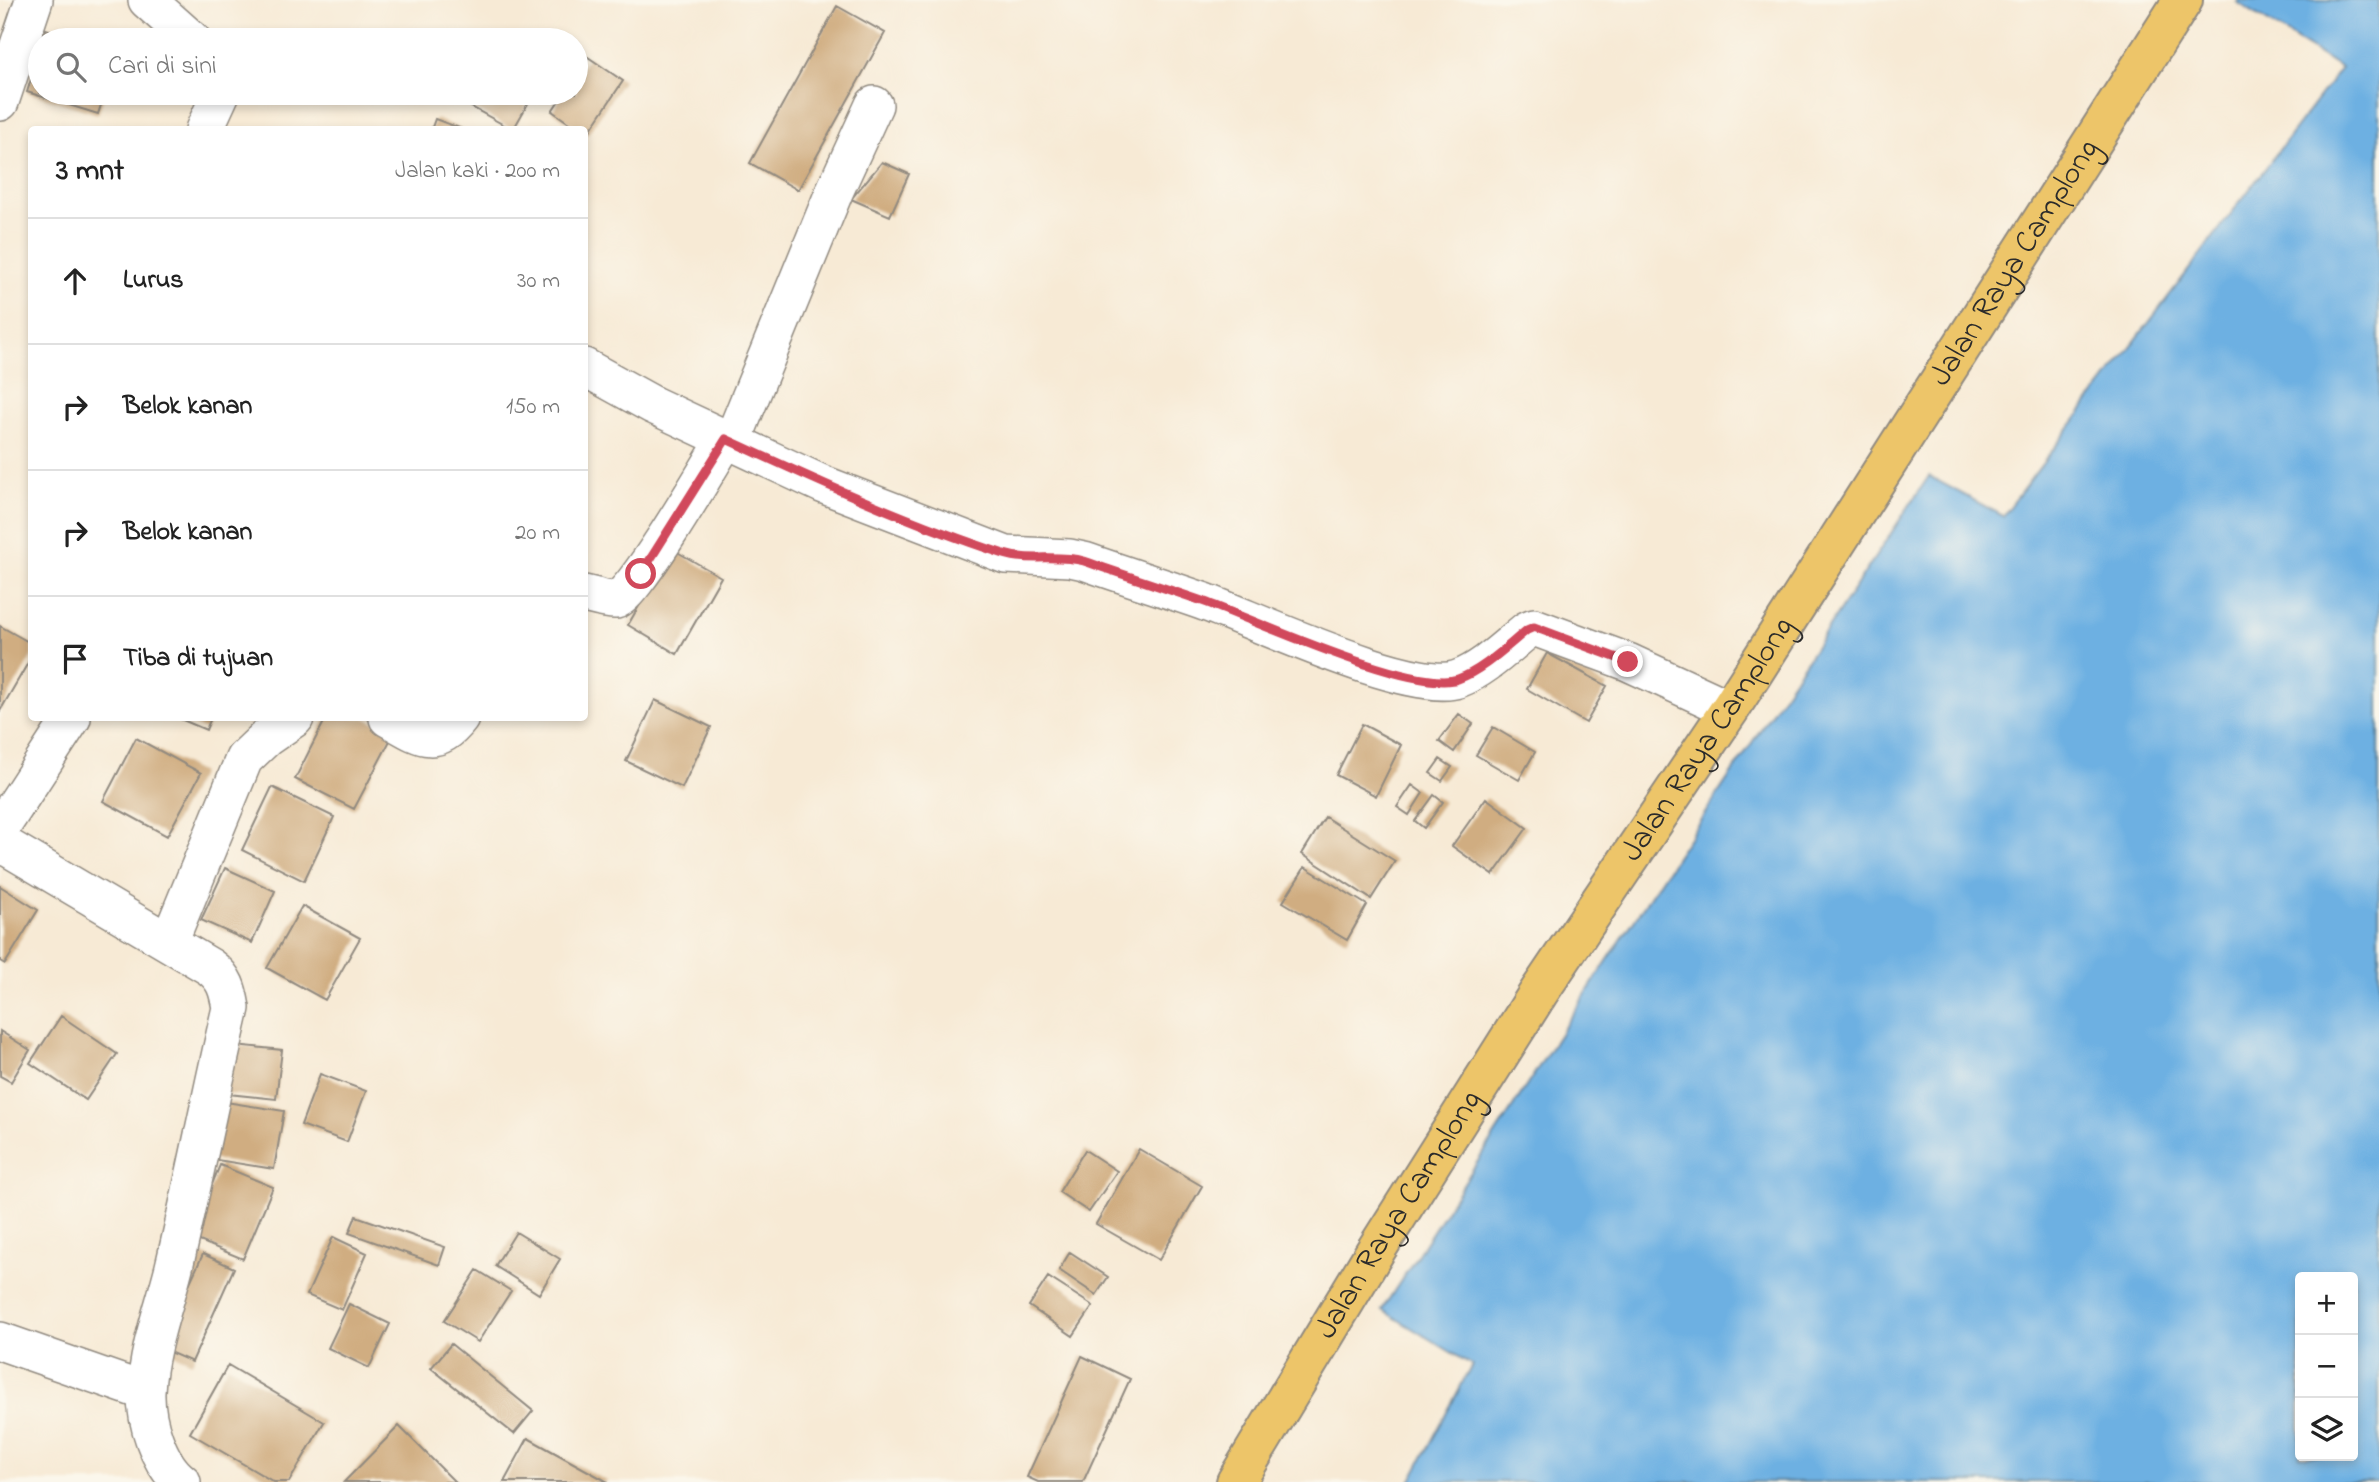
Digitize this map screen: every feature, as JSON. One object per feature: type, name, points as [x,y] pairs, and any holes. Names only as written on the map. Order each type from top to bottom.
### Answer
[{"type":"highway","name":"Jalan Raya Camplong","points":[[1236,1482],[1376,1250],[1539,992],[1730,709],[2183,0]]},
{"type":"street","points":[[0,102],[34,0]]},
{"type":"street","points":[[147,0],[178,28]]},
{"type":"street","points":[[206,126],[215,105]]},
{"type":"street","points":[[588,595],[615,600],[624,597],[729,441],[835,190],[874,105]]},
{"type":"street","points":[[588,369],[653,405],[822,484],[1006,555],[1084,561],[1206,602],[1327,650],[1407,676],[1433,682],[1457,680],[1534,627],[1628,662],[1730,709]]},
{"type":"street","points":[[0,828],[70,721]]},
{"type":"street","points":[[169,942],[244,760],[266,738],[291,721]]},
{"type":"street","points":[[394,721],[421,736],[434,738],[450,730],[458,721]]},
{"type":"street","points":[[0,846],[9,848],[222,975],[228,992],[230,1007],[173,1267],[151,1354],[146,1392],[149,1419],[156,1444],[176,1477],[182,1482]]},
{"type":"street","points":[[0,1341],[146,1392]]},
{"type":"water","points":[[2379,0],[2379,1482],[1410,1482],[1472,1365],[1382,1310],[1607,961],[1929,476],[2003,516],[2341,68],[2237,2]]},
{"type":"building","points":[[837,6],[885,33],[798,190],[750,163]]},
{"type":"building","points":[[588,57],[623,81],[588,134],[588,126],[573,126],[552,111],[556,105],[588,105]]},
{"type":"building","points":[[69,105],[101,105],[98,114]]},
{"type":"building","points":[[468,105],[527,105],[515,126],[506,126]]},
{"type":"building","points":[[435,119],[454,126],[432,126]]},
{"type":"building","points":[[882,162],[909,174],[890,216],[851,199]]},
{"type":"building","points":[[672,549],[721,577],[677,654],[628,625]]},
{"type":"building","points":[[0,626],[28,642],[28,663],[0,711]]},
{"type":"building","points":[[1547,653],[1607,686],[1586,723],[1527,689]]},
{"type":"building","points":[[655,700],[711,727],[682,788],[626,761]]},
{"type":"building","points":[[1459,714],[1473,724],[1454,752],[1439,741]]},
{"type":"building","points":[[185,721],[210,721],[206,730]]},
{"type":"building","points":[[324,721],[372,721],[394,733],[354,809],[295,779]]},
{"type":"building","points":[[1362,724],[1401,745],[1376,796],[1336,775]]},
{"type":"building","points":[[1493,727],[1535,752],[1519,780],[1476,755]]},
{"type":"building","points":[[136,738],[201,773],[167,836],[103,801]]},
{"type":"building","points":[[1440,759],[1452,767],[1442,781],[1430,773]]},
{"type":"building","points":[[1412,785],[1423,793],[1409,815],[1397,807]]},
{"type":"building","points":[[272,787],[334,817],[304,881],[242,850]]},
{"type":"building","points":[[1434,795],[1443,802],[1424,828],[1415,821]]},
{"type":"building","points":[[1486,798],[1527,828],[1493,875],[1452,846]]},
{"type":"building","points":[[1325,817],[1395,861],[1371,899],[1302,854]]},
{"type":"building","points":[[1305,867],[1367,905],[1347,940],[1283,902]]},
{"type":"building","points":[[225,868],[275,891],[252,943],[201,920]]},
{"type":"building","points":[[0,886],[38,910],[5,964],[0,961]]},
{"type":"building","points":[[302,906],[360,938],[325,1000],[267,968]]},
{"type":"building","points":[[61,1016],[117,1054],[86,1100],[30,1063]]},
{"type":"building","points":[[0,1031],[30,1050],[11,1082],[0,1076]]},
{"type":"building","points":[[225,1044],[282,1050],[276,1099],[219,1093]]},
{"type":"building","points":[[320,1074],[366,1091],[347,1142],[301,1125]]},
{"type":"building","points":[[213,1100],[284,1111],[274,1169],[204,1158]]},
{"type":"building","points":[[1139,1149],[1202,1186],[1159,1260],[1096,1224]]},
{"type":"building","points":[[1085,1150],[1117,1171],[1089,1212],[1059,1192]]},
{"type":"building","points":[[220,1165],[273,1187],[243,1259],[190,1237]]},
{"type":"building","points":[[356,1216],[445,1247],[439,1265],[349,1233]]},
{"type":"building","points":[[516,1232],[560,1259],[539,1294],[495,1266]]},
{"type":"building","points":[[333,1237],[367,1253],[342,1310],[307,1295]]},
{"type":"building","points":[[1070,1252],[1108,1277],[1096,1295],[1059,1270]]},
{"type":"building","points":[[203,1254],[234,1268],[192,1362],[160,1348]]},
{"type":"building","points":[[477,1270],[511,1291],[478,1342],[444,1321]]},
{"type":"building","points":[[1048,1277],[1093,1306],[1073,1336],[1029,1306]]},
{"type":"building","points":[[349,1304],[390,1324],[369,1368],[328,1348]]},
{"type":"building","points":[[451,1344],[533,1411],[514,1434],[431,1368]]},
{"type":"building","points":[[1082,1356],[1130,1379],[1083,1482],[1038,1482],[1027,1477]]},
{"type":"building","points":[[228,1365],[324,1422],[289,1482],[274,1482],[190,1433]]},
{"type":"building","points":[[399,1426],[455,1482],[344,1482]]},
{"type":"building","points":[[528,1438],[608,1482],[504,1482]]},
{"type":"route","points":[[641,574],[726,439],[822,484],[1006,555],[1084,561],[1206,602],[1327,650],[1407,676],[1433,682],[1457,680],[1534,627],[1544,628],[1628,662]]}]
